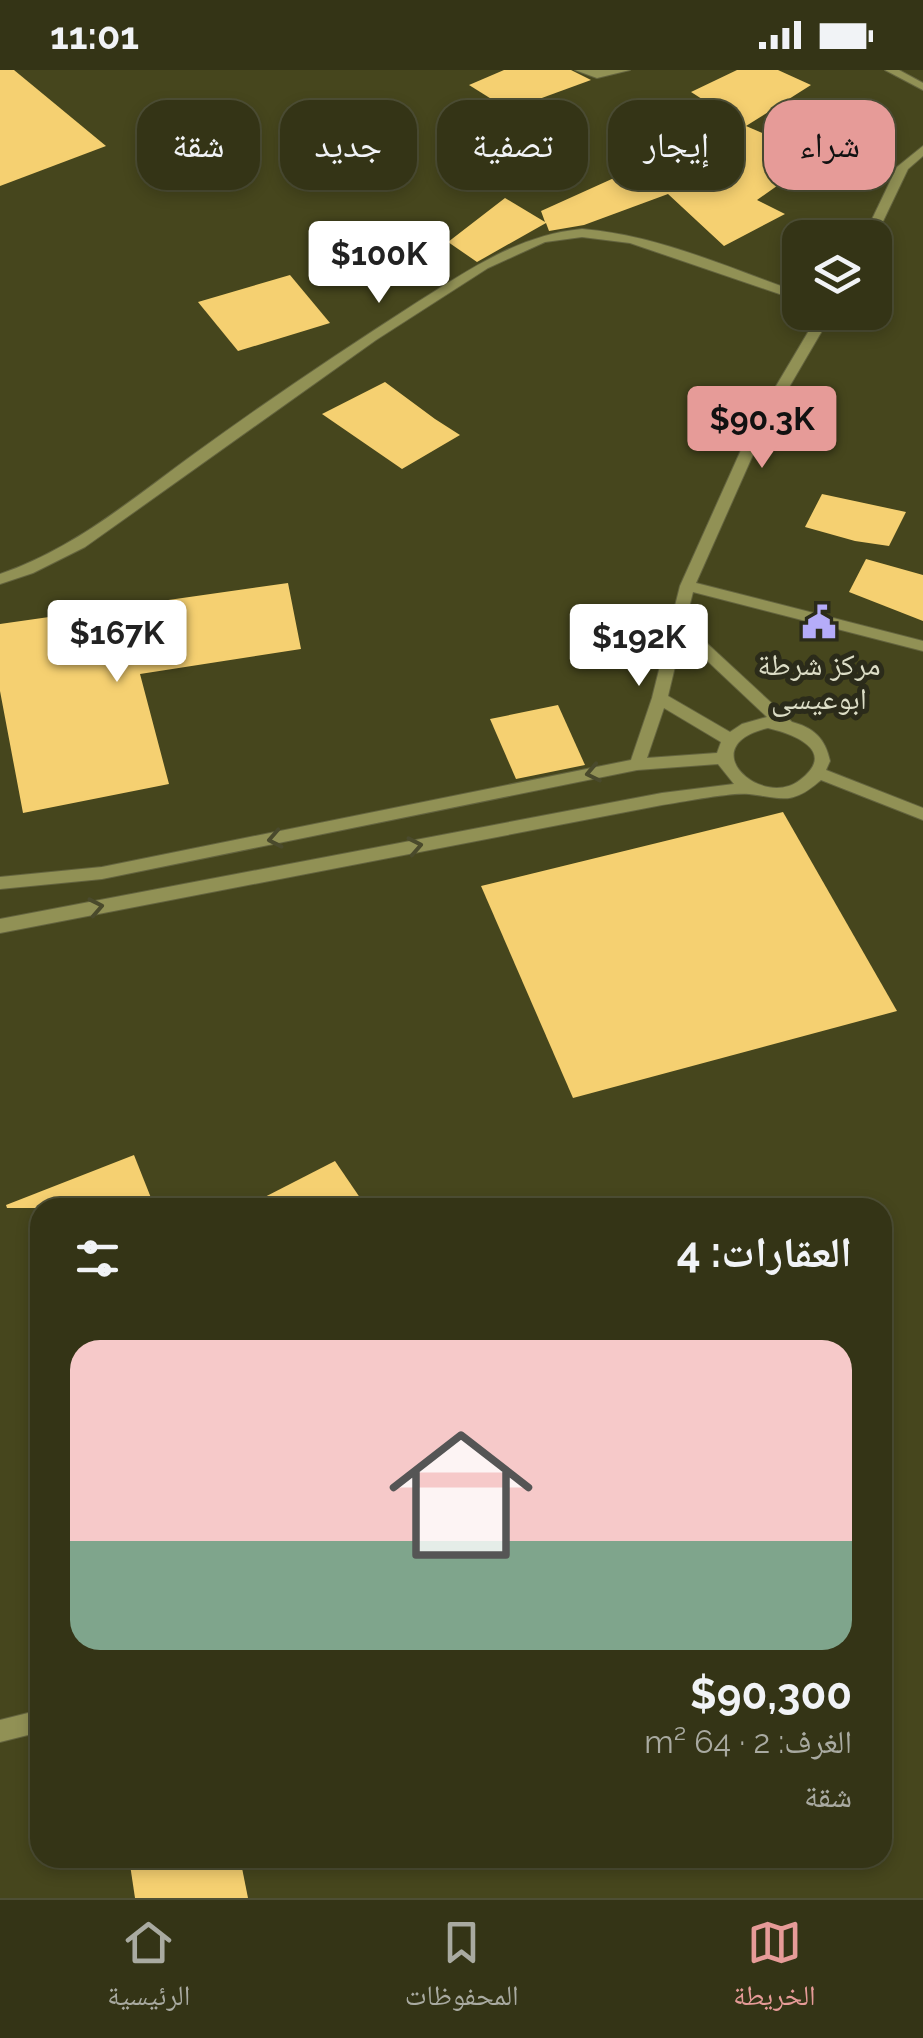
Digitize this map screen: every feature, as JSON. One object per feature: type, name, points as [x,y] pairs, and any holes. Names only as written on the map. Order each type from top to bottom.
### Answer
[{"type":"street","points":[[581,70],[597,75],[624,70]]},
{"type":"street","points":[[891,70],[923,86]]},
{"type":"street","points":[[878,220],[903,167],[923,150]]},
{"type":"street","points":[[0,579],[56,560],[329,364],[483,265],[532,244],[575,234],[626,239],[782,290]]},
{"type":"street","points":[[637,764],[660,698],[686,586],[756,430],[817,330]]},
{"type":"street","points":[[686,586],[923,646]]},
{"type":"street","points":[[0,926],[642,803],[751,788],[790,793],[809,786],[821,774],[824,759],[818,744],[804,732],[785,724],[678,626]]},
{"type":"street","points":[[660,698],[729,739]]},
{"type":"street","points":[[751,788],[728,770],[724,758],[729,739],[752,724],[785,724]]},
{"type":"street","points":[[0,884],[102,873],[637,764],[724,758]]},
{"type":"street","points":[[821,774],[923,814]]},
{"type":"street","points":[[0,1731],[30,1724]]},
{"type":"building","points":[[0,70],[14,70],[106,146],[0,186]]},
{"type":"building","points":[[504,70],[571,70],[591,80],[536,100],[493,100],[469,85]]},
{"type":"building","points":[[737,70],[778,70],[811,85],[787,100],[764,100],[764,115],[746,126],[764,134],[764,190],[771,190],[757,200],[785,214],[724,246],[668,194],[584,225],[549,231],[546,223],[477,262],[448,242],[505,198],[545,222],[541,211],[608,181],[608,190],[744,190],[744,100],[704,100],[691,92]]},
{"type":"building","points":[[290,275],[330,323],[238,351],[198,302]]},
{"type":"building","points":[[385,382],[460,435],[402,469],[322,414]]},
{"type":"building","points":[[822,494],[906,512],[889,546],[855,541],[805,527]]},
{"type":"building","points":[[866,559],[923,575],[923,621],[849,592]]},
{"type":"building","points":[[288,583],[301,649],[140,674],[169,784],[23,813],[0,691],[0,624]]},
{"type":"building","points":[[558,705],[585,765],[516,779],[490,719]]},
{"type":"building","points":[[783,812],[897,1011],[573,1098],[481,886]]},
{"type":"building","points":[[134,1155],[151,1198],[30,1198],[30,1208],[6,1205]]},
{"type":"building","points":[[335,1161],[360,1198],[263,1198]]},
{"type":"building","points":[[130,1868],[242,1868],[248,1898],[135,1898]]},
{"type":"place","name":"مركز شرطة ابوعيسى","points":[[819,622]]}]
